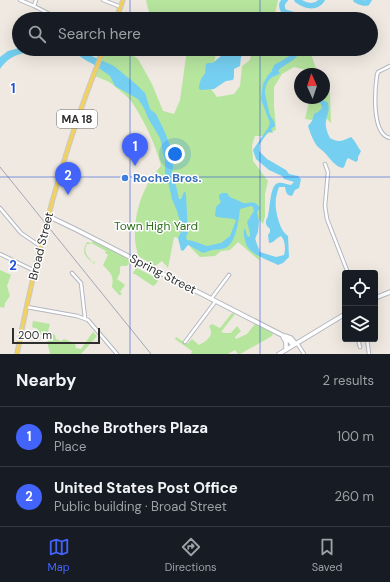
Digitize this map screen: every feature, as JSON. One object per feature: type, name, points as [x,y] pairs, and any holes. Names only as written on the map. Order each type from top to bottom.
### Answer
[{"type":"main road","points":[[119,12],[123,0]]},
{"type":"main road","name":"Broad Street","points":[[17,354],[34,271],[58,176],[70,138],[101,56]]},
{"type":"street","points":[[20,0],[45,12]]},
{"type":"street","points":[[34,6],[36,0]]},
{"type":"street","points":[[103,0],[121,6]]},
{"type":"street","points":[[390,66],[377,74],[374,99],[380,130],[385,136],[390,138]]},
{"type":"street","points":[[325,164],[328,172],[325,204],[327,219],[347,270]]},
{"type":"street","points":[[0,208],[21,232],[40,246]]},
{"type":"street","name":"Spring Street","points":[[48,216],[279,334],[289,337],[296,344]]},
{"type":"street","points":[[0,254],[34,271]]},
{"type":"street","points":[[72,273],[81,283],[85,319]]},
{"type":"street","points":[[211,299],[229,274]]},
{"type":"street","points":[[378,297],[390,292]]},
{"type":"street","points":[[185,342],[216,302]]},
{"type":"street","points":[[27,307],[74,315],[88,320],[116,354]]},
{"type":"street","points":[[279,354],[342,316]]},
{"type":"street","points":[[279,334],[286,341],[286,350]]},
{"type":"street","points":[[359,342],[360,347]]},
{"type":"street","points":[[368,342],[369,354]]},
{"type":"street","points":[[296,344],[304,354]]},
{"type":"green space","points":[[146,0],[278,0],[275,12],[149,12]]},
{"type":"green space","name":"Town High Yard","points":[[97,56],[134,56],[138,59],[152,84],[163,111],[174,114],[180,100],[186,56],[215,56],[213,71],[208,85],[217,97],[234,94],[240,86],[242,66],[250,60],[251,56],[312,56],[316,68],[294,67],[282,74],[274,87],[276,130],[263,136],[255,136],[252,145],[253,161],[268,181],[265,194],[265,216],[263,224],[258,218],[254,231],[260,261],[238,242],[230,250],[221,251],[215,256],[200,257],[186,240],[174,237],[168,268],[162,261],[155,266],[138,256],[135,228],[138,209],[149,182],[161,166],[149,132],[131,101],[105,80],[92,75]]},
{"type":"green space","points":[[330,91],[331,123],[320,112],[312,120],[305,119],[309,104],[330,104]]},
{"type":"green space","points":[[93,241],[129,259],[130,261],[127,266],[120,267],[120,273],[117,279],[125,285],[120,292],[122,294],[121,295],[119,295],[112,287],[113,280],[111,275],[103,265],[108,255],[105,253],[106,251],[91,243]]},
{"type":"green space","points":[[87,242],[91,243],[87,244],[86,252],[87,256],[93,263],[86,256],[84,252]]},
{"type":"green space","points":[[136,268],[154,277],[158,281],[156,284],[153,286],[133,274]]},
{"type":"green space","points":[[0,270],[11,275],[7,286],[10,296],[5,303],[4,308],[0,307]]},
{"type":"green space","points":[[232,313],[235,314],[221,332],[231,333],[237,326],[241,331],[235,337],[236,339],[247,334],[255,324],[271,332],[273,334],[272,336],[240,354],[238,354],[235,350],[228,354],[191,354],[192,351],[175,339],[176,337],[187,344],[192,339],[199,345],[210,337],[211,332],[209,326],[212,324],[220,328]]},
{"type":"green space","points":[[33,321],[50,324],[48,331],[55,335],[56,339],[61,341],[64,339],[75,343],[76,348],[81,349],[93,332],[97,336],[81,354],[50,354],[47,338],[38,332],[38,329],[32,327]]},
{"type":"water","points":[[12,50],[12,56],[15,56],[6,62],[0,69],[0,57]]},
{"type":"water","points":[[80,56],[92,56],[114,66],[145,93],[150,109],[156,114],[171,148],[173,167],[172,173],[179,199],[181,199],[184,192],[186,194],[187,240],[207,246],[221,243],[230,236],[236,220],[215,216],[216,207],[221,202],[219,195],[222,193],[227,193],[231,198],[242,203],[254,203],[258,205],[260,208],[257,212],[259,221],[258,232],[255,239],[260,252],[276,257],[284,255],[285,247],[281,236],[269,243],[268,235],[270,229],[267,226],[266,220],[268,217],[271,194],[276,184],[283,183],[291,185],[294,182],[284,179],[282,176],[269,170],[256,159],[253,150],[270,123],[261,99],[263,84],[272,71],[274,65],[279,62],[278,71],[280,73],[269,80],[265,92],[270,115],[275,126],[271,129],[273,133],[268,132],[259,145],[259,151],[267,159],[286,170],[289,174],[298,176],[301,179],[299,188],[295,190],[292,196],[288,195],[285,187],[279,187],[276,196],[276,209],[279,222],[282,230],[288,236],[289,257],[283,263],[278,265],[263,258],[248,248],[245,240],[244,229],[249,237],[250,233],[247,222],[254,211],[253,207],[251,206],[240,209],[235,235],[227,247],[203,253],[188,245],[183,251],[181,250],[178,238],[181,232],[181,225],[165,174],[165,159],[160,138],[138,99],[115,86],[110,76]]},
{"type":"water","points":[[221,56],[242,56],[240,66],[234,69],[233,80],[226,81],[214,89],[201,90],[199,89],[199,86],[205,73],[206,64],[213,63]]},
{"type":"water","points":[[321,104],[328,104],[329,110],[326,125],[330,138],[340,141],[351,137],[361,151],[356,162],[348,158],[345,166],[343,168],[340,167],[335,164],[316,144],[308,126],[312,121],[314,114],[322,108]]},
{"type":"waterway","points":[[284,12],[282,5],[285,0]]},
{"type":"waterway","points":[[297,0],[310,6],[316,5],[322,0]]},
{"type":"waterway","points":[[356,0],[363,3],[367,3],[369,0]]},
{"type":"waterway","points":[[275,70],[293,56]]},
{"type":"railway","points":[[0,167],[151,354]]},
{"type":"place","name":"Roche Brothers Plaza","points":[[135,166]]},
{"type":"place","name":"Roche Bros.","points":[[125,178]]},
{"type":"place","name":"United States Post Office","points":[[68,195]]}]
